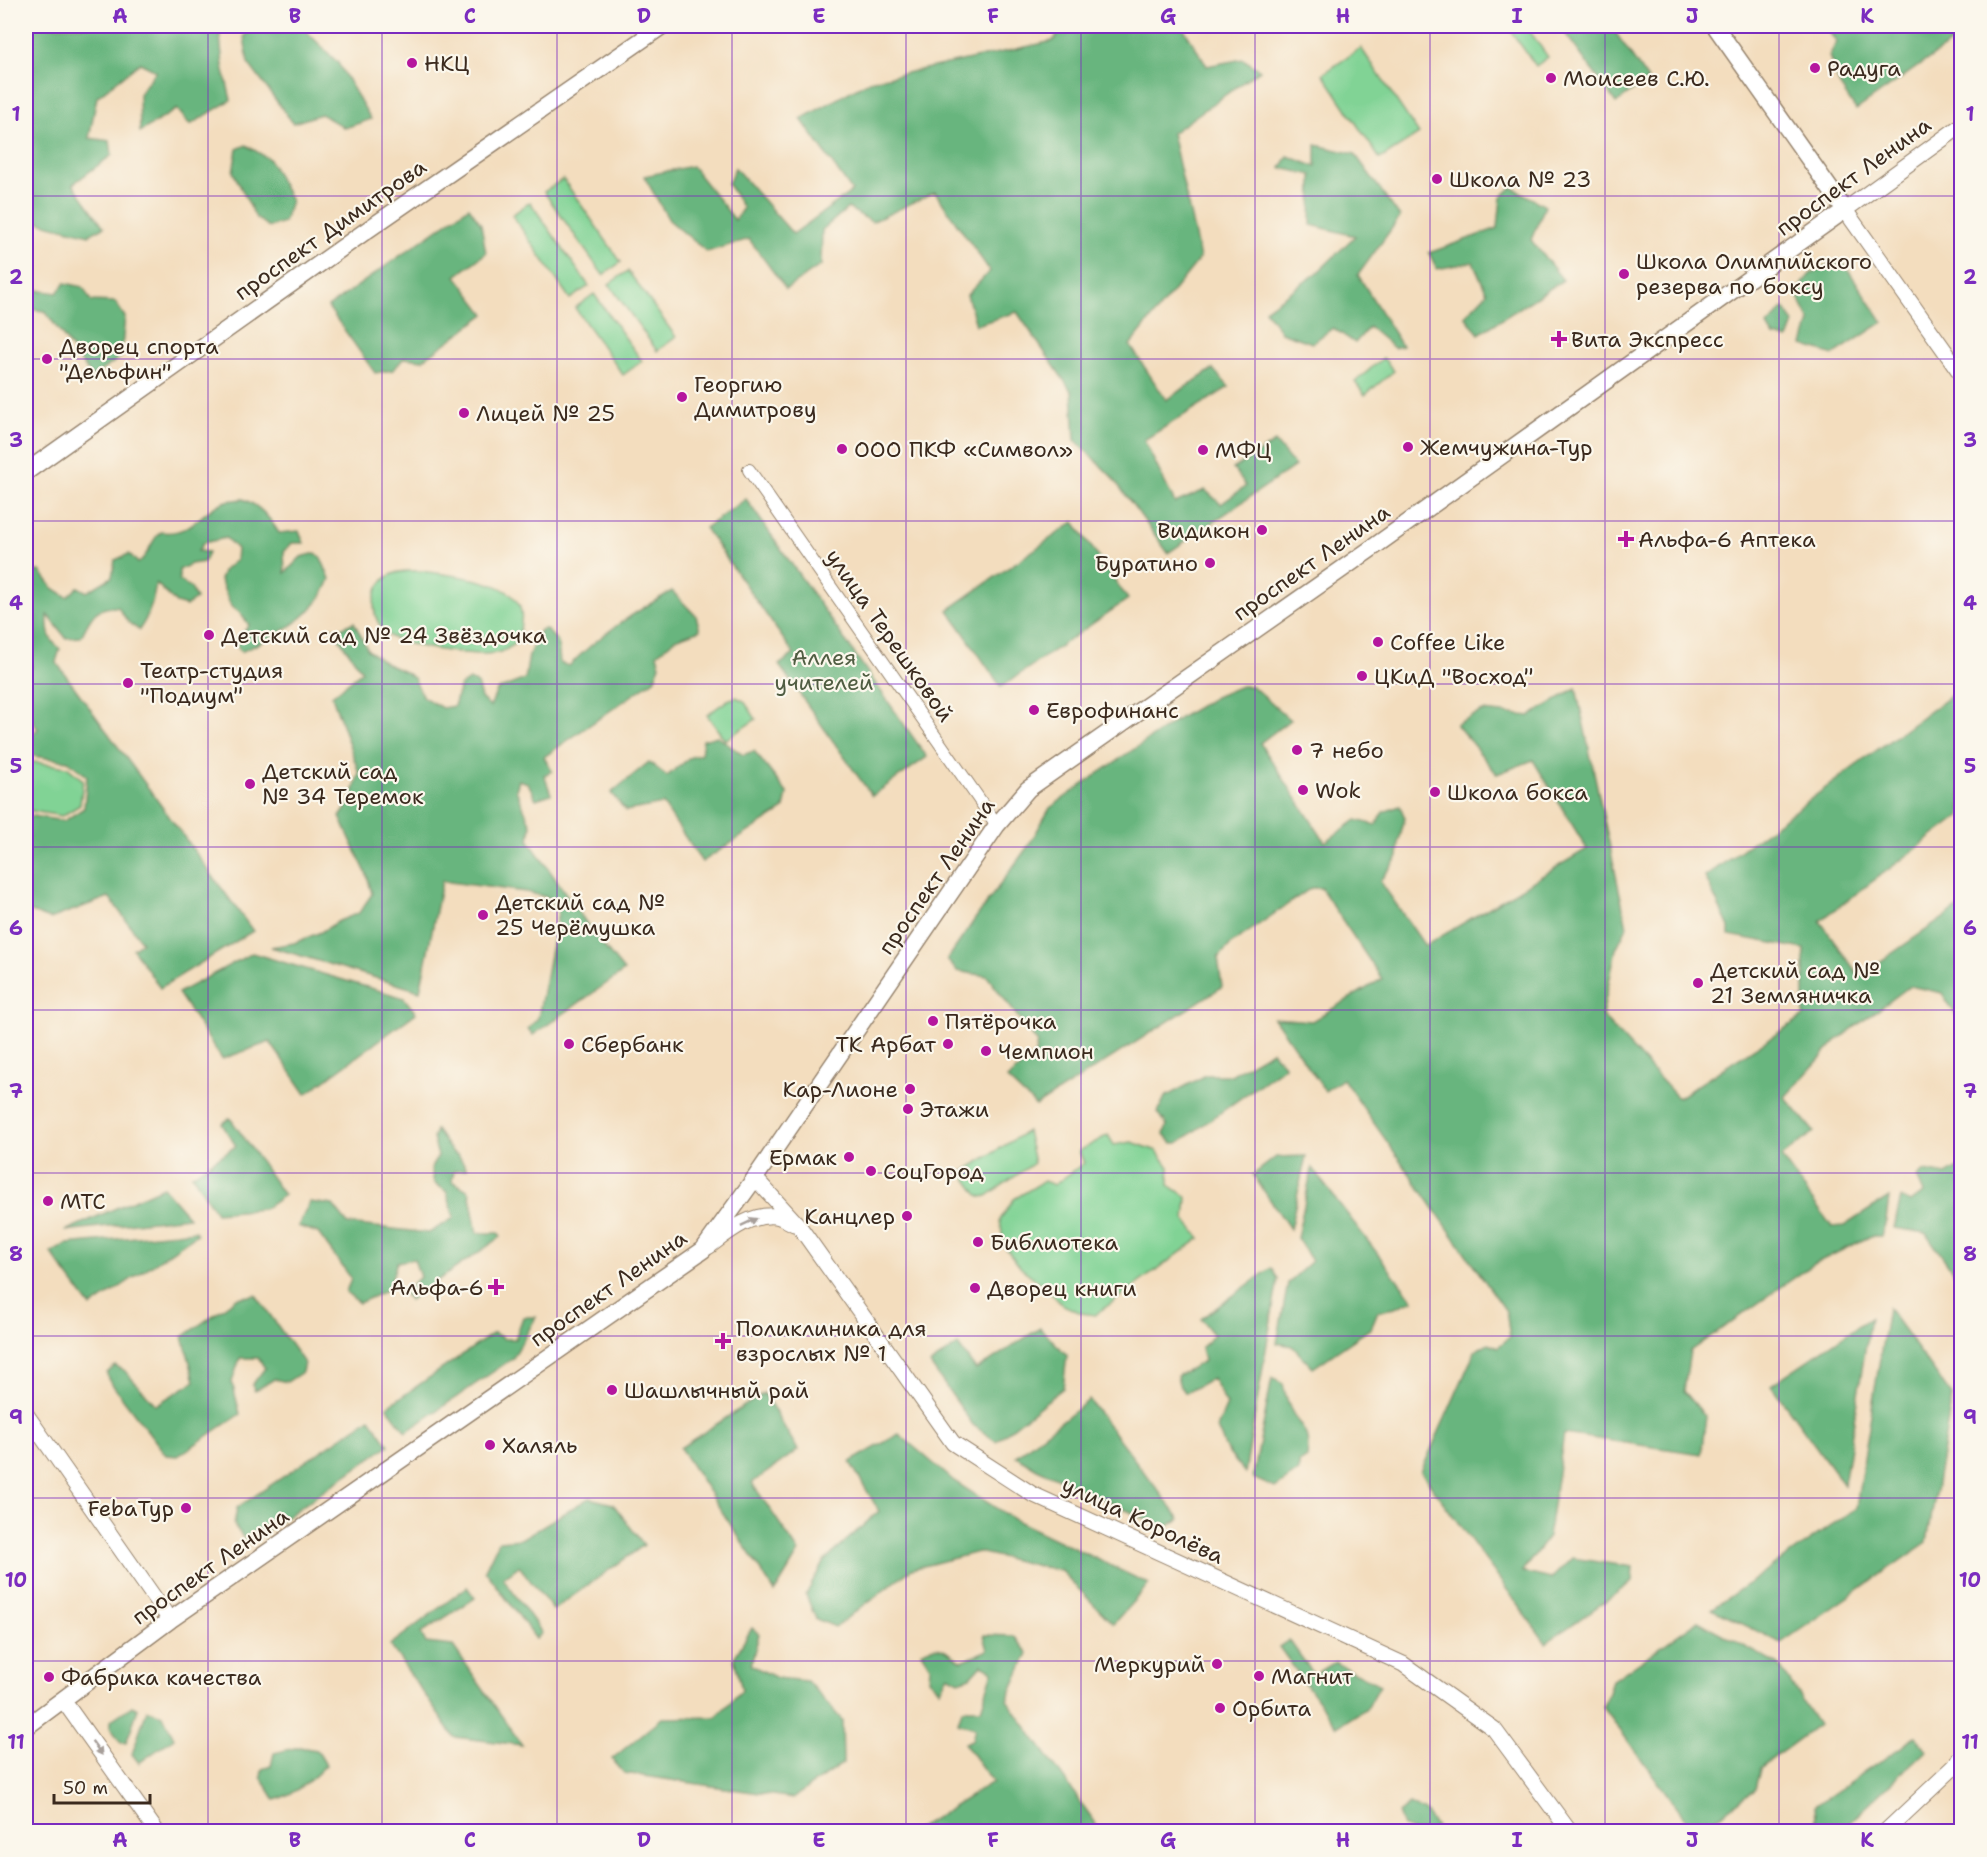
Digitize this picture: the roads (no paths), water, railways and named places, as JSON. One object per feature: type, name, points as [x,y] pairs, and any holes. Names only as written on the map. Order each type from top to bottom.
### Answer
[{"type":"main road","name":"проспект Димитрова","points":[[26,472],[363,233],[662,26]]},
{"type":"main road","points":[[1715,26],[1845,210]]},
{"type":"main road","name":"проспект Ленина","points":[[26,1727],[170,1620],[703,1250],[755,1178],[997,825],[1028,789],[1366,552],[1845,210]]},
{"type":"street","name":"проспект Ленина","points":[[1845,210],[1962,125]]},
{"type":"street","points":[[1845,210],[1962,375]]},
{"type":"street","name":"улица Терешковой","points":[[749,470],[997,825]]},
{"type":"street","name":"улица Королёва","points":[[755,1178],[799,1226],[953,1443],[1032,1494],[1403,1664],[1494,1729],[1570,1832]]},
{"type":"street","points":[[703,1250],[731,1230],[756,1218],[777,1216],[799,1226]]},
{"type":"street","points":[[26,1414],[170,1620]]},
{"type":"street","points":[[63,1700],[157,1832]]},
{"type":"street","points":[[1885,1832],[1955,1766],[1962,1754]]},
{"type":"place","name":"НКЦ","points":[[412,63]]},
{"type":"place","name":"Радуга","points":[[1815,68]]},
{"type":"place","name":"Моисеев С.Ю.","points":[[1551,78]]},
{"type":"place","name":"Школа № 23","points":[[1437,179]]},
{"type":"place","name":"Школа Олимпийского резерва по боксу","points":[[1624,274]]},
{"type":"place","name":"Вита Экспресс","points":[[1559,339]]},
{"type":"place","name":"Дворец спорта \"Дельфин\"","points":[[47,359]]},
{"type":"place","name":"Георгию Димитрову","points":[[682,397]]},
{"type":"place","name":"Лицей № 25","points":[[464,413]]},
{"type":"place","name":"Жемчужина-Тур","points":[[1408,447]]},
{"type":"place","name":"ООО ПКФ «Символ»","points":[[842,449]]},
{"type":"place","name":"МФЦ","points":[[1203,450]]},
{"type":"place","name":"Видикон","points":[[1262,530]]},
{"type":"place","name":"Альфа-6 Аптека","points":[[1626,539]]},
{"type":"place","name":"Буратино","points":[[1210,563]]},
{"type":"place","name":"Детский сад № 24 Звёздочка","points":[[209,635]]},
{"type":"place","name":"Coffee Like","points":[[1378,642]]},
{"type":"place","name":"ЦКиД \"Восход\"","points":[[1362,676]]},
{"type":"place","name":"Театр-студия \"Подиум\"","points":[[128,683]]},
{"type":"place","name":"Еврофинанс","points":[[1034,710]]},
{"type":"place","name":"7 небо","points":[[1297,750]]},
{"type":"place","name":"Детский сад № 34 Теремок","points":[[250,784]]},
{"type":"place","name":"Wok","points":[[1303,790]]},
{"type":"place","name":"Школа бокса","points":[[1435,792]]},
{"type":"place","name":"Детский сад № 25 Черёмушка","points":[[483,915]]},
{"type":"place","name":"Детский сад № 21 Земляничка","points":[[1698,983]]},
{"type":"place","name":"Пятёрочка","points":[[933,1021]]},
{"type":"place","name":"Сбербанк","points":[[569,1044]]},
{"type":"place","name":"ТК Арбат","points":[[948,1044]]},
{"type":"place","name":"Чемпион","points":[[986,1051]]},
{"type":"place","name":"Кар-Лионе","points":[[910,1089]]},
{"type":"place","name":"Этажи","points":[[908,1109]]},
{"type":"place","name":"Ермак","points":[[849,1157]]},
{"type":"place","name":"СоцГород","points":[[871,1171]]},
{"type":"place","name":"МТС","points":[[48,1201]]},
{"type":"place","name":"Канцлер","points":[[907,1216]]},
{"type":"place","name":"Библиотека","points":[[978,1242]]},
{"type":"place","name":"Альфа-6","points":[[496,1287]]},
{"type":"place","name":"Дворец книги","points":[[975,1288]]},
{"type":"place","name":"Поликлиника для взрослых № 1","points":[[723,1341]]},
{"type":"place","name":"Шашлычный рай","points":[[612,1390]]},
{"type":"place","name":"Халяль","points":[[490,1445]]},
{"type":"place","name":"FebaТур","points":[[186,1508]]},
{"type":"place","name":"Меркурий","points":[[1217,1664]]},
{"type":"place","name":"Магнит","points":[[1259,1676]]},
{"type":"place","name":"Фабрика качества","points":[[49,1677]]},
{"type":"place","name":"Орбита","points":[[1220,1708]]},
{"type":"park label","name":"Аллея учителей","points":[[824,670]]}]
